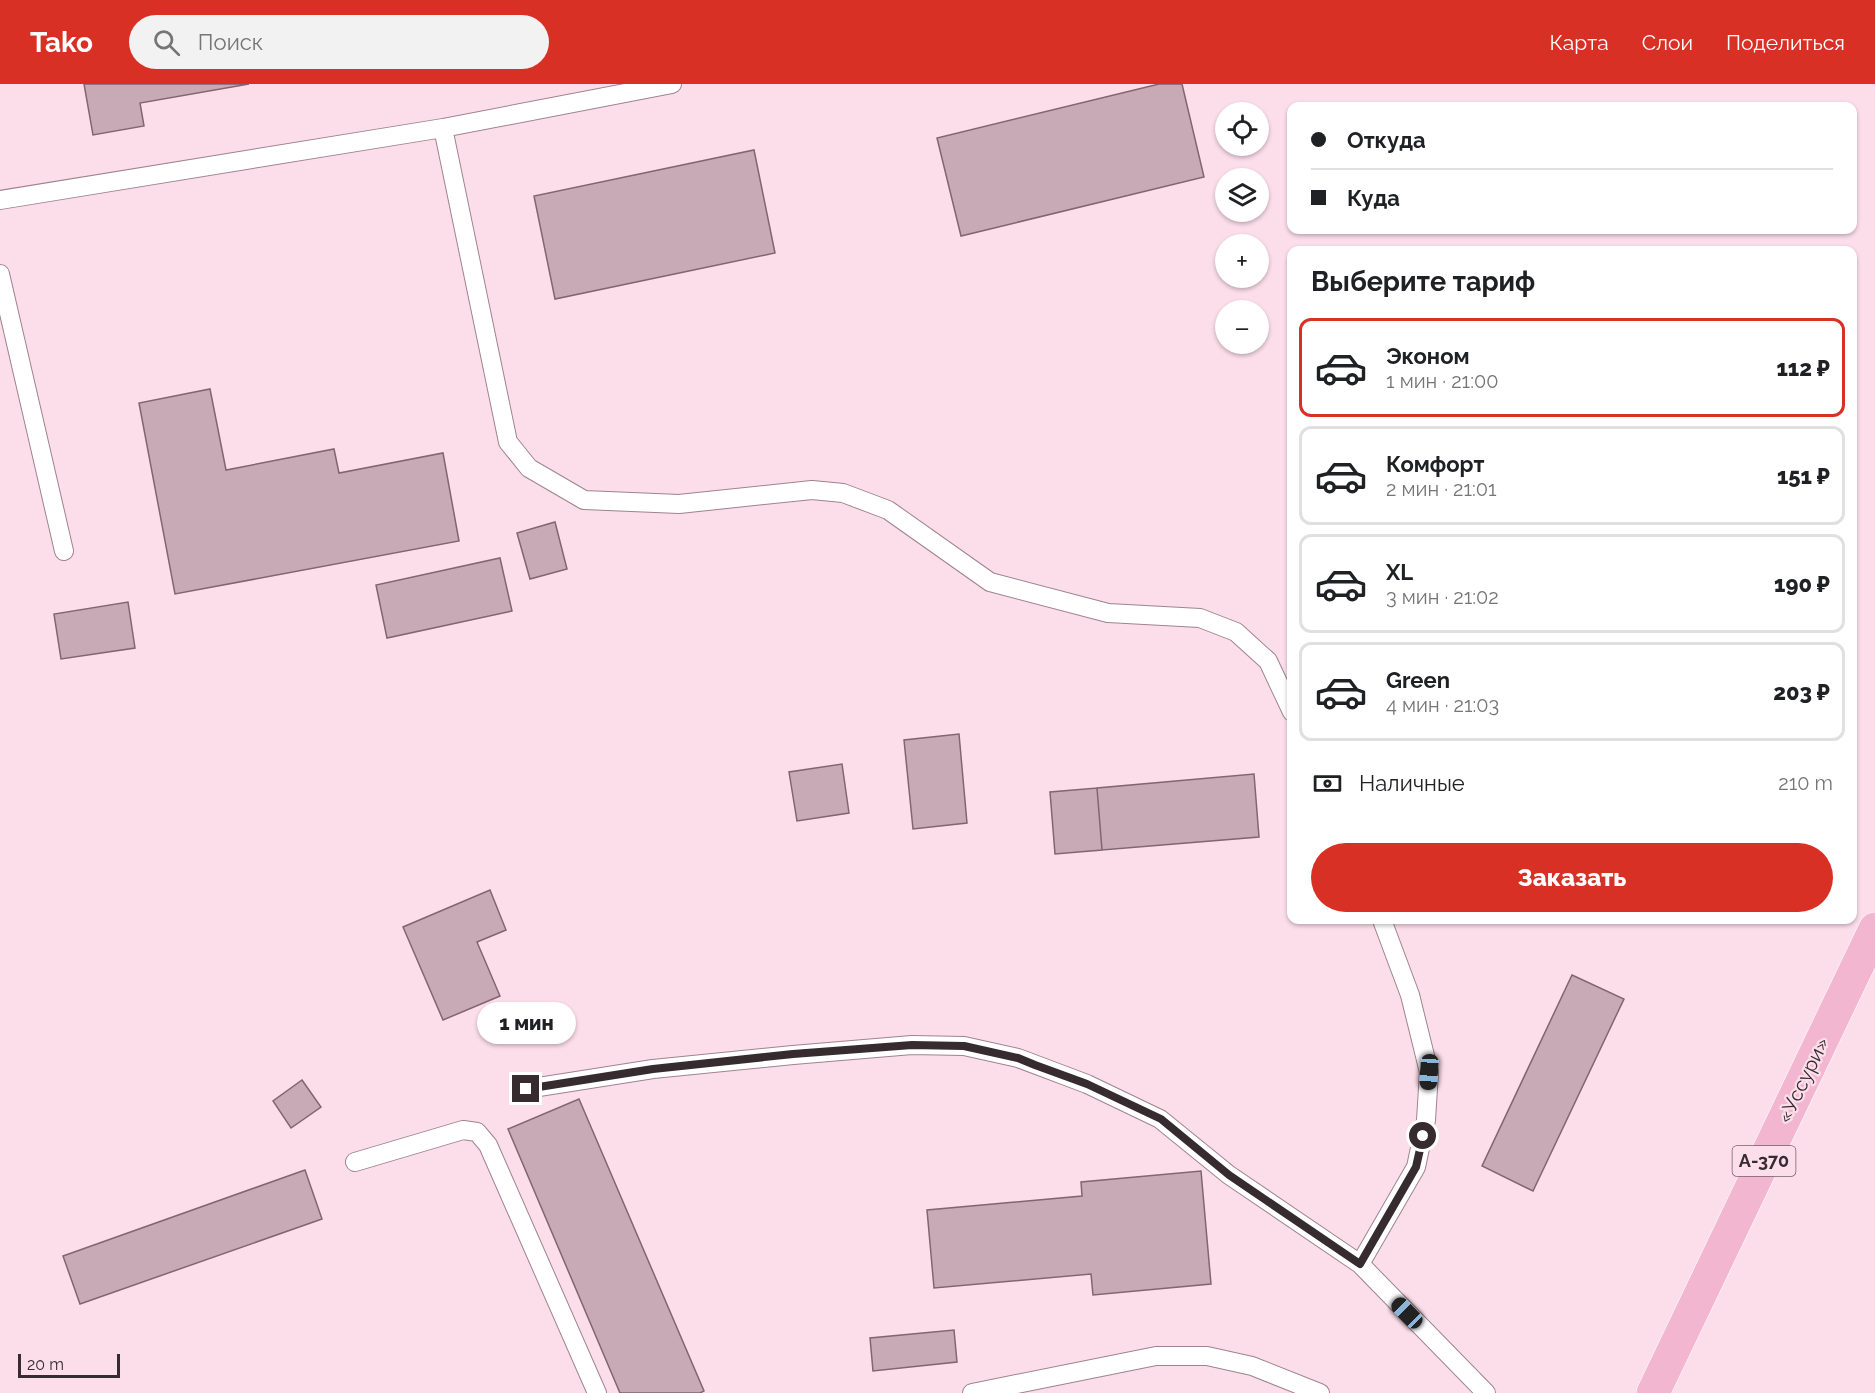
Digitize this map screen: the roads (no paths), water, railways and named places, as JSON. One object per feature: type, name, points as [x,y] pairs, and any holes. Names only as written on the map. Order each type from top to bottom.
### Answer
[{"type":"highway","name":"«Уссури»","points":[[1653,1393],[1875,929]]},
{"type":"lane","points":[[0,200],[443,128],[672,84]]},
{"type":"lane","points":[[443,128],[508,442],[529,468],[584,500],[679,504],[812,490],[843,493],[888,510],[990,582],[1108,613],[1200,618],[1236,632],[1268,661],[1287,701]]},
{"type":"lane","points":[[0,274],[64,551]]},
{"type":"lane","points":[[1360,1264],[1416,1167],[1426,1120],[1429,1084],[1429,1072],[1410,995],[1384,924]]},
{"type":"lane","points":[[526,1089],[653,1069],[793,1054],[912,1045],[964,1046],[1018,1058],[1087,1084],[1161,1119],[1229,1175],[1360,1264],[1486,1393]]},
{"type":"lane","points":[[355,1162],[463,1130],[477,1132],[488,1145],[597,1393]]},
{"type":"lane","points":[[972,1393],[1156,1356],[1207,1356],[1252,1366],[1320,1393]]}]
